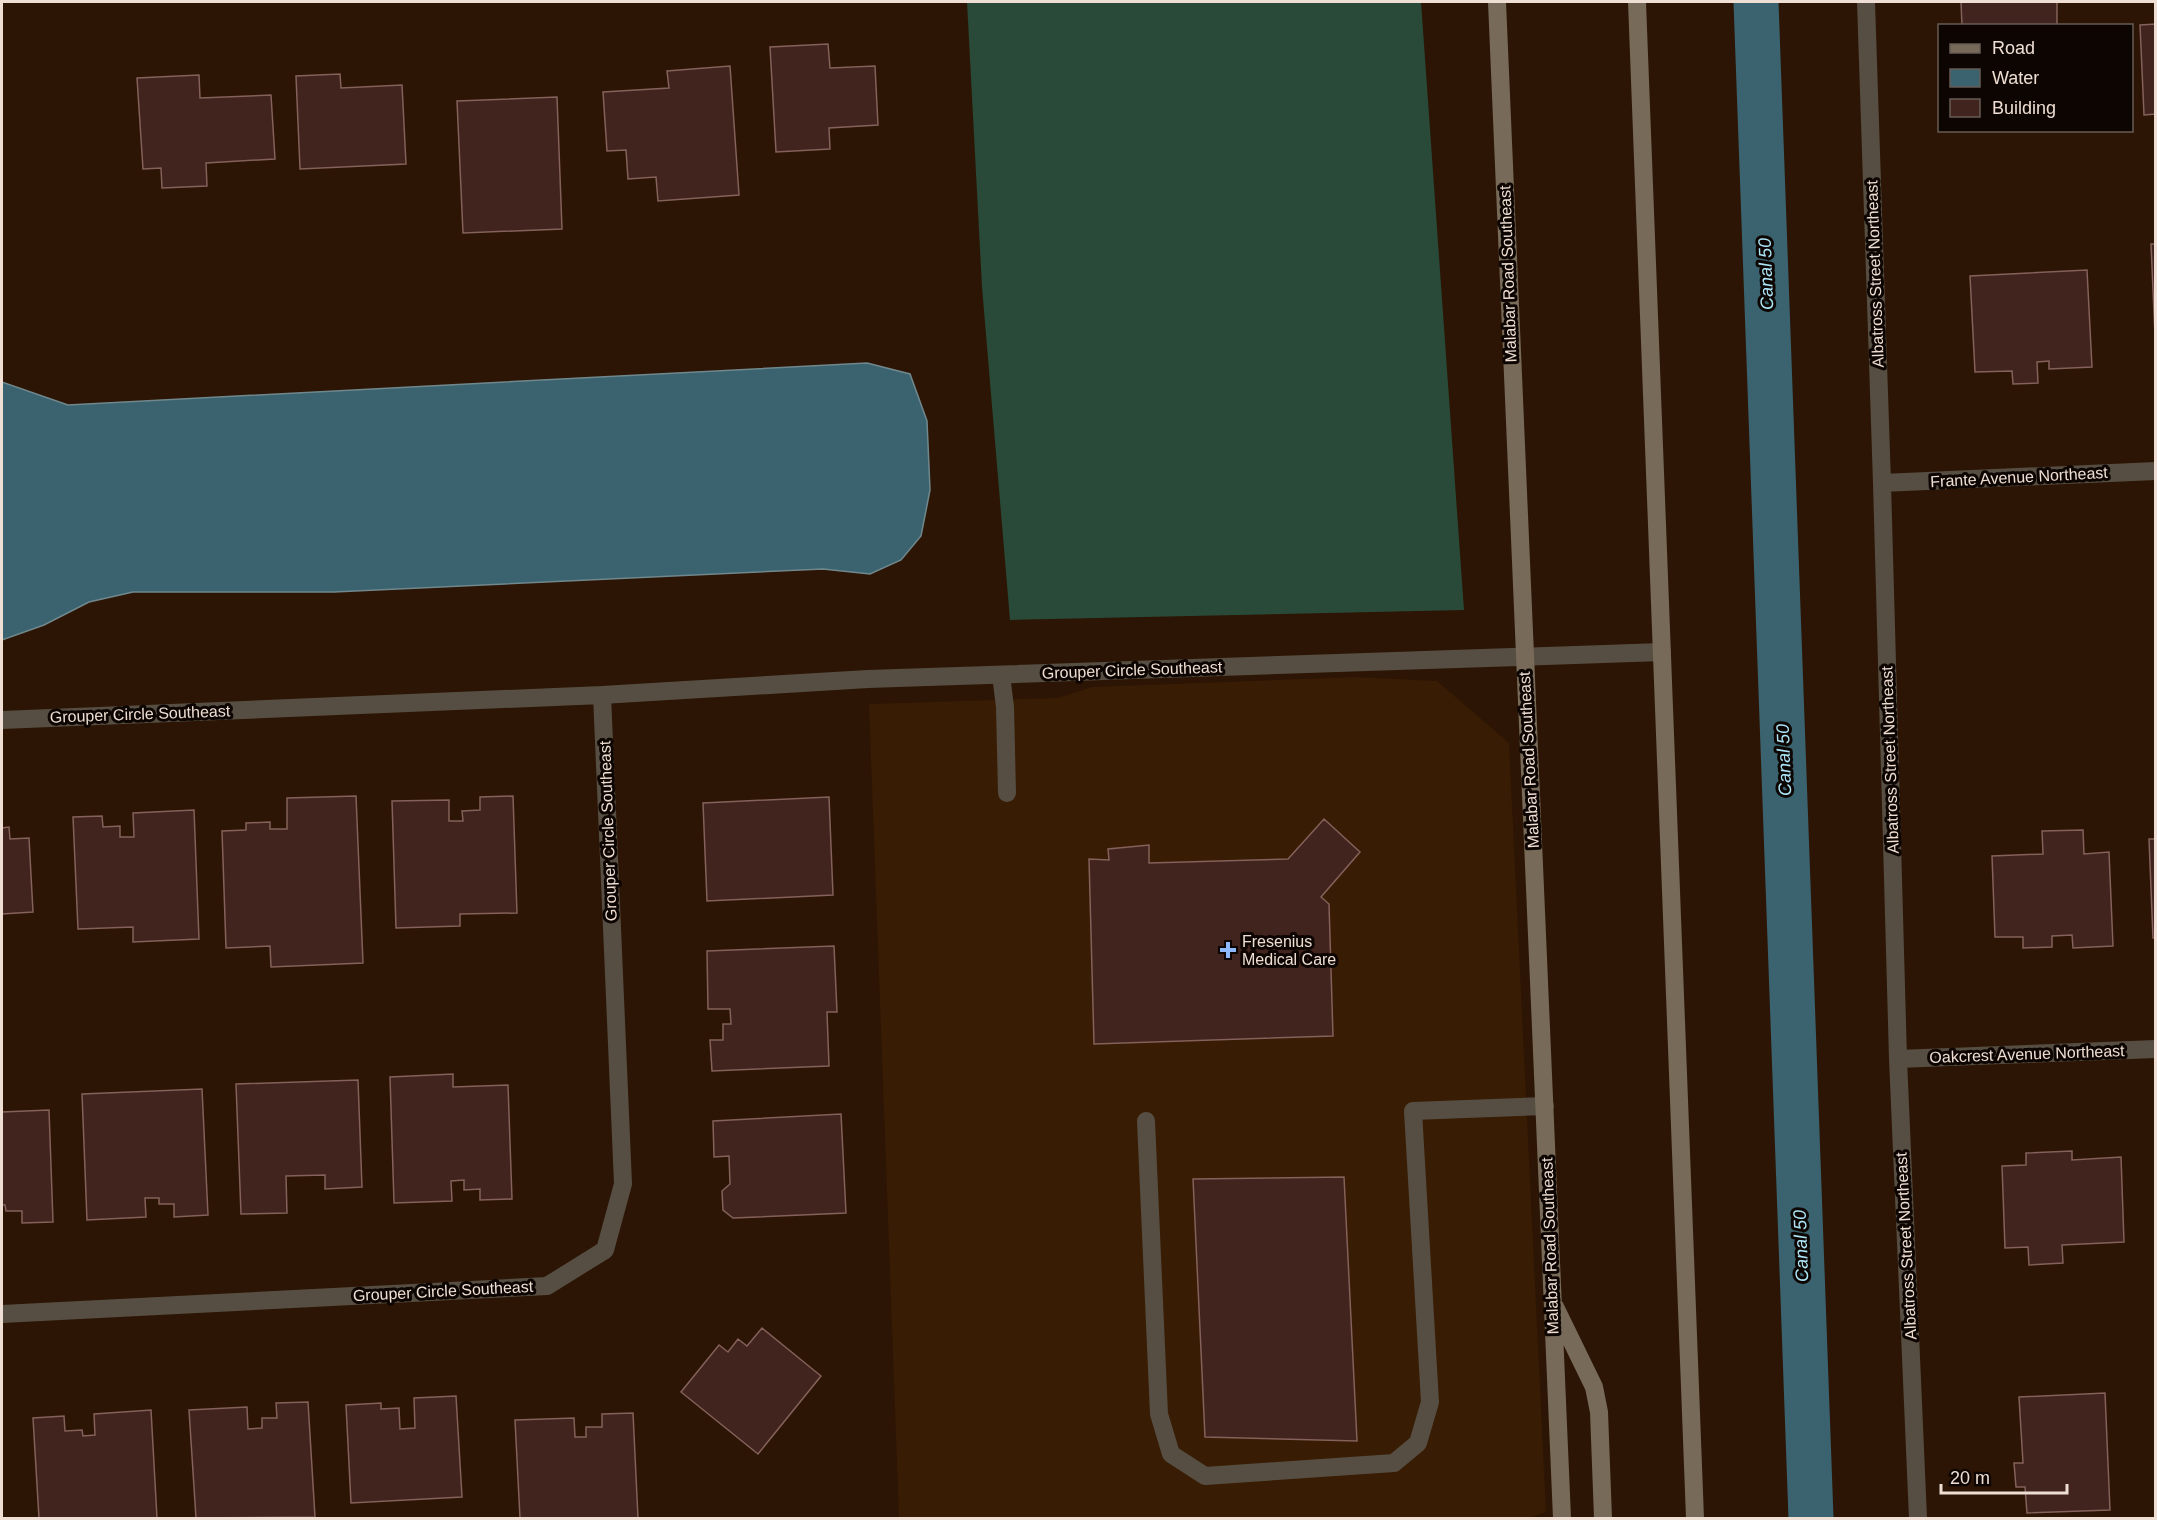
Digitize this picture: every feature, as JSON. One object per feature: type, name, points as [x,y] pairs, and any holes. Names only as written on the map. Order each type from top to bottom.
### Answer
[{"type":"main road","name":"Malabar Road Southeast","points":[[1497,2],[1562,1518]]},
{"type":"main road","points":[[1637,2],[1695,1518]]},
{"type":"main road","points":[[1552,1300],[1594,1387],[1599,1412],[1603,1518]]},
{"type":"street","name":"Albatross Street Northeast","points":[[1866,2],[1898,1059],[1918,1518]]},
{"type":"street","name":"Frante Avenue Northeast","points":[[1882,483],[2156,471]]},
{"type":"street","name":"Grouper Circle Southeast","points":[[2,720],[602,695],[868,679],[1662,652]]},
{"type":"street","points":[[1000,675],[1005,707],[1007,793]]},
{"type":"street","name":"Grouper Circle Southeast","points":[[2,1314],[547,1286],[605,1250],[623,1184],[602,695]]},
{"type":"street","name":"Oakcrest Avenue Northeast","points":[[1898,1059],[2156,1049]]},
{"type":"street","points":[[1146,1121],[1159,1414],[1171,1454],[1205,1476],[1394,1463],[1418,1443],[1430,1402],[1413,1111],[1545,1106]]},
{"type":"shaded area","points":[[1355,677],[1437,681],[1509,743],[1546,1512],[1528,1518],[899,1518],[869,704],[1058,698],[1092,687]]},
{"type":"green space","points":[[967,2],[1421,2],[1464,610],[1010,620],[982,287]]},
{"type":"water","points":[[867,363],[910,374],[927,421],[930,490],[921,536],[901,560],[870,574],[823,569],[334,592],[133,592],[89,602],[44,625],[2,640],[2,382],[68,405]]},
{"type":"building","points":[[1961,2],[2057,2],[2057,24],[1962,24]]},
{"type":"building","points":[[2156,24],[2156,114],[2144,115],[2140,25]]},
{"type":"building","points":[[828,44],[830,68],[875,66],[878,125],[829,128],[830,149],[776,152],[770,47]]},
{"type":"building","points":[[730,66],[739,195],[658,201],[656,177],[628,179],[626,150],[607,151],[603,92],[669,88],[667,71]]},
{"type":"building","points":[[340,74],[341,88],[402,85],[406,164],[300,169],[296,76]]},
{"type":"building","points":[[199,75],[200,98],[271,95],[275,159],[206,163],[207,186],[162,188],[161,168],[143,169],[137,78]]},
{"type":"building","points":[[557,97],[562,229],[463,233],[457,101]]},
{"type":"building","points":[[2151,244],[2156,244],[2156,336],[2155,336]]},
{"type":"building","points":[[2087,270],[2092,367],[2049,369],[2049,361],[2037,362],[2038,383],[2013,384],[2012,371],[1975,372],[1970,276]]},
{"type":"building","points":[[356,796],[363,963],[271,967],[270,946],[226,948],[222,831],[246,830],[246,823],[270,822],[270,829],[287,829],[287,798]]},
{"type":"building","points":[[513,796],[517,913],[460,914],[460,926],[396,928],[392,801],[449,800],[449,821],[463,821],[462,811],[480,810],[480,797]]},
{"type":"building","points":[[829,797],[833,895],[707,901],[703,803]]},
{"type":"building","points":[[194,810],[199,939],[133,942],[133,927],[78,929],[73,817],[102,816],[103,827],[120,826],[120,837],[134,837],[133,813]]},
{"type":"building","points":[[1324,819],[1360,852],[1321,897],[1329,904],[1333,1036],[1094,1044],[1089,859],[1109,860],[1108,849],[1149,845],[1149,863],[1288,859]]},
{"type":"building","points":[[9,827],[10,839],[29,838],[33,912],[2,914],[2,828]]},
{"type":"building","points":[[2083,830],[2084,854],[2109,852],[2113,946],[2073,948],[2072,935],[2052,936],[2052,947],[2023,948],[2023,937],[1995,937],[1992,856],[2043,854],[2042,831]]},
{"type":"building","points":[[2149,839],[2156,839],[2156,938],[2153,938]]},
{"type":"building","points":[[834,946],[837,1012],[827,1012],[829,1066],[712,1071],[710,1040],[723,1040],[723,1024],[731,1024],[730,1009],[708,1009],[707,951]]},
{"type":"building","points":[[453,1074],[453,1087],[508,1085],[512,1199],[480,1200],[480,1189],[464,1190],[464,1180],[451,1181],[452,1201],[394,1203],[390,1077]]},
{"type":"building","points":[[358,1080],[362,1187],[325,1189],[325,1175],[286,1176],[287,1213],[241,1214],[236,1084]]},
{"type":"building","points":[[202,1089],[208,1215],[174,1217],[174,1204],[159,1204],[159,1198],[145,1198],[146,1217],[87,1220],[82,1094]]},
{"type":"building","points":[[49,1110],[53,1222],[22,1223],[22,1211],[6,1211],[5,1205],[2,1205],[2,1112]]},
{"type":"building","points":[[841,1114],[846,1213],[733,1218],[723,1210],[722,1191],[730,1184],[729,1156],[714,1157],[713,1121]]},
{"type":"building","points":[[2072,1151],[2072,1160],[2121,1157],[2124,1242],[2062,1245],[2063,1263],[2029,1265],[2028,1247],[2005,1248],[2002,1166],[2026,1165],[2026,1153]]},
{"type":"building","points":[[1344,1177],[1357,1441],[1205,1437],[1193,1179]]},
{"type":"building","points":[[762,1328],[821,1376],[758,1454],[681,1392],[719,1345],[728,1352],[738,1339],[747,1346]]},
{"type":"building","points":[[2105,1393],[2110,1510],[2027,1513],[2025,1487],[2016,1487],[2014,1463],[2023,1463],[2019,1397]]},
{"type":"building","points":[[456,1396],[462,1497],[351,1503],[346,1405],[381,1403],[381,1409],[399,1408],[400,1429],[415,1428],[414,1398]]},
{"type":"building","points":[[308,1402],[315,1517],[196,1518],[189,1410],[247,1407],[248,1429],[262,1428],[262,1418],[277,1418],[276,1403]]},
{"type":"building","points":[[151,1410],[157,1518],[39,1518],[33,1418],[64,1416],[65,1431],[82,1430],[83,1436],[95,1435],[94,1414]]},
{"type":"building","points":[[633,1413],[638,1518],[520,1518],[515,1420],[574,1418],[575,1437],[586,1437],[586,1427],[602,1427],[602,1414]]},
{"type":"waterway","name":"Canal 50","points":[[1756,2],[1811,1518]]},
{"type":"place","name":"Fresenius Medical Care","points":[[1228,950]]}]
